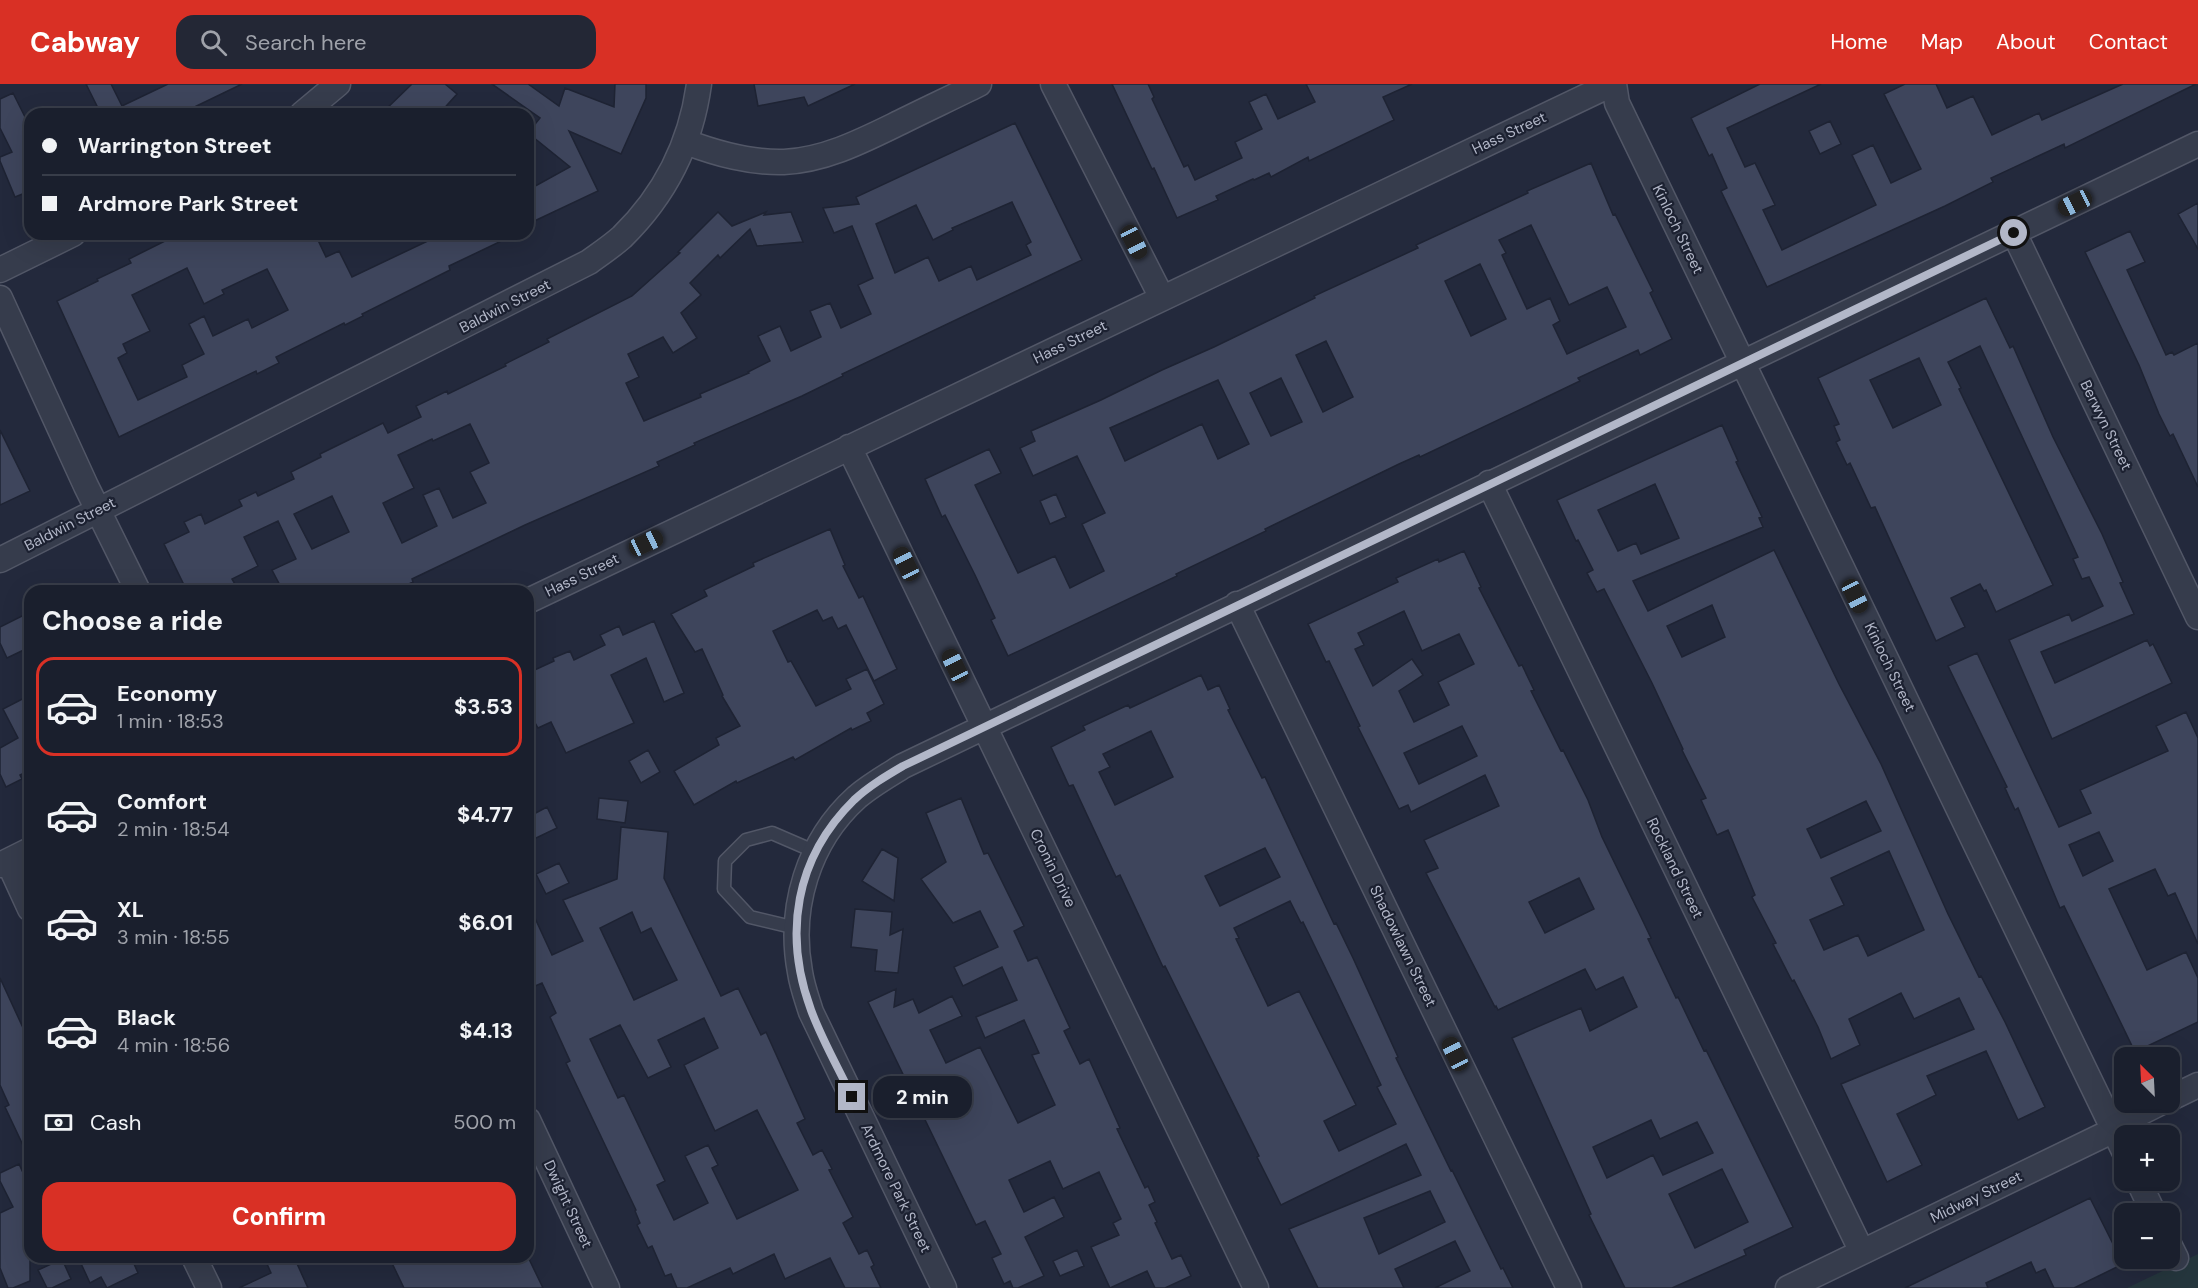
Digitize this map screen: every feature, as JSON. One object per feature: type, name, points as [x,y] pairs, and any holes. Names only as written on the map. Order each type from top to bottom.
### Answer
[{"type":"street","points":[[309,108],[338,84]]},
{"type":"street","points":[[699,84],[696,109],[686,142],[714,153],[749,160],[785,162],[821,156],[855,145],[979,84]]},
{"type":"street","points":[[1053,84],[1162,298]]},
{"type":"street","name":"Hass Street","points":[[534,598],[1613,84]]},
{"type":"street","name":"Kinloch Street","points":[[1613,84],[1617,103],[2114,1130]]},
{"type":"street","name":"Baldwin Street","points":[[0,560],[589,262],[620,238],[648,209],[670,177],[686,142]]},
{"type":"street","points":[[796,924],[805,878],[821,840],[841,814],[872,785],[903,766],[2198,144]]},
{"type":"street","name":"Berwyn Street","points":[[2014,233],[2198,617]]},
{"type":"street","points":[[0,270],[61,240]]},
{"type":"street","points":[[0,298],[37,384],[135,585]]},
{"type":"street","name":"Cronin Drive","points":[[849,447],[1256,1288]]},
{"type":"street","name":"Rockland Street","points":[[1489,483],[1862,1252]]},
{"type":"street","name":"Shadowlawn Street","points":[[1237,604],[1569,1288]]},
{"type":"street","points":[[24,853],[4,863],[24,898]]},
{"type":"street","name":"Ardmore Park Street","points":[[796,924],[800,974],[811,1012],[945,1288]]},
{"type":"street","points":[[2180,1094],[2198,1085]]},
{"type":"street","name":"Midway Street","points":[[2130,1125],[2140,1113]]},
{"type":"street","name":"Dwight Street","points":[[534,1133],[607,1288]]},
{"type":"street","name":"Midway Street","points":[[1788,1288],[1821,1281],[1862,1252],[2114,1142]]},
{"type":"street","points":[[197,1263],[209,1288]]},
{"type":"lane","points":[[796,924],[750,917],[724,889],[725,861],[746,840],[772,833],[816,852]]},
{"type":"shaded area","points":[[2198,1254],[2198,1288],[2127,1288],[2167,1269],[2180,1269],[2180,1263]]},
{"type":"building","points":[[86,84],[111,84],[122,106],[168,84],[242,84],[192,108],[98,108]]},
{"type":"building","points":[[412,84],[445,84],[457,94],[444,108],[387,108]]},
{"type":"building","points":[[492,84],[528,84],[559,106],[565,88],[614,107],[615,84],[646,84],[646,98],[621,154],[569,131],[598,191],[534,221],[534,187],[570,167],[534,138],[534,126],[540,118],[534,114],[534,108],[526,108]]},
{"type":"building","points":[[754,84],[855,84],[808,106],[804,97],[758,106]]},
{"type":"building","points":[[1112,84],[1148,84],[1154,97],[1152,99],[1184,167],[1188,165],[1195,180],[1242,158],[1235,142],[1262,129],[1249,102],[1266,94],[1278,119],[1315,102],[1306,84],[1412,84],[1383,97],[1394,120],[1309,161],[1308,157],[1271,177],[1269,173],[1253,179],[1216,196],[1218,200],[1177,218]]},
{"type":"building","points":[[1760,84],[1821,84],[1727,128],[1745,167],[1755,163],[1775,205],[1763,210],[1782,250],[1876,205],[1852,155],[1873,145],[1891,183],[1921,169],[1884,94],[1905,84],[1936,84],[1947,108],[1973,96],[1992,135],[2039,113],[2042,120],[2123,84],[2196,84],[2065,148],[2064,144],[1991,178],[1993,182],[1945,206],[1767,287],[1721,191],[1727,188],[1712,154],[1709,156],[1691,118]]},
{"type":"building","points":[[13,93],[24,115],[24,193],[15,197],[0,161],[0,157],[12,152],[0,128],[0,99]]},
{"type":"building","points":[[1830,121],[1841,144],[1820,154],[1809,131]]},
{"type":"building","points":[[1015,123],[1082,260],[842,374],[843,376],[802,396],[694,443],[695,445],[657,462],[659,466],[525,525],[412,579],[413,582],[407,585],[280,585],[272,570],[296,559],[278,521],[244,537],[258,566],[232,579],[236,585],[184,585],[164,544],[189,532],[184,522],[201,514],[205,524],[242,506],[239,500],[256,492],[258,496],[294,479],[291,472],[321,457],[320,454],[383,423],[388,433],[421,417],[416,406],[447,391],[448,394],[506,366],[505,364],[549,342],[547,339],[632,296],[680,253],[678,252],[718,212],[732,226],[766,212],[764,215],[791,212],[803,242],[757,246],[750,229],[720,258],[718,255],[690,283],[701,295],[681,313],[697,338],[673,353],[663,337],[628,354],[639,377],[626,383],[644,421],[701,397],[700,394],[749,373],[770,361],[758,336],[780,326],[791,351],[821,337],[810,311],[830,303],[841,328],[871,314],[858,285],[873,278],[852,226],[834,233],[823,208],[859,204],[856,197]],"holes":[[[1012,202],[1031,242],[1026,245],[1031,255],[977,280],[971,266],[939,281],[928,257],[895,273],[876,224],[916,205],[933,240],[953,230],[952,228]],[[470,424],[489,463],[470,472],[486,503],[453,518],[439,488],[423,495],[437,526],[402,543],[383,503],[414,488],[398,455]],[[332,496],[349,532],[312,549],[294,514]]]},
{"type":"building","points":[[1591,163],[1613,215],[1615,214],[1653,291],[1650,293],[1672,339],[1640,355],[1638,350],[1578,378],[1580,381],[1420,457],[1419,455],[1399,464],[1265,529],[1266,531],[1176,574],[1177,576],[1008,656],[991,620],[995,618],[975,575],[945,515],[942,517],[925,479],[989,449],[1001,473],[975,485],[1018,573],[1055,556],[1070,588],[1104,571],[1082,524],[1105,513],[1077,456],[1033,476],[1020,448],[1035,441],[1031,431],[1214,347],[1315,298],[1314,296],[1418,248],[1416,245],[1528,193],[1527,191]],"holes":[[[1531,225],[1569,305],[1607,287],[1626,327],[1567,354],[1553,325],[1560,321],[1550,298],[1527,309],[1502,255],[1506,253],[1499,240]],[[1480,264],[1506,319],[1471,336],[1445,281]],[[1326,341],[1353,397],[1323,412],[1296,355]],[[1281,378],[1302,422],[1271,436],[1250,393]],[[1218,380],[1249,444],[1218,459],[1202,424],[1125,461],[1110,428]]]},
{"type":"building","points":[[2198,203],[2198,249],[2178,214]]},
{"type":"building","points":[[2130,231],[2145,262],[2127,270],[2166,355],[2172,352],[2174,355],[2198,343],[2198,487],[2173,434],[2170,436],[2159,414],[2139,365],[2085,252]]},
{"type":"building","points":[[167,240],[318,240],[326,257],[339,251],[352,277],[430,240],[503,240],[449,266],[450,270],[362,314],[363,316],[276,357],[279,363],[257,374],[256,371],[119,437],[57,301],[131,263],[129,259]],"holes":[[[187,268],[204,304],[224,294],[222,290],[267,269],[288,310],[252,328],[248,319],[213,336],[204,316],[189,324],[204,354],[182,365],[187,377],[138,400],[118,358],[127,353],[123,344],[150,331],[132,295]]]},
{"type":"building","points":[[1986,298],[2010,348],[2013,346],[2053,437],[2102,534],[2134,614],[2041,652],[2055,683],[2147,640],[2150,646],[2153,644],[2172,683],[2052,739],[2009,640],[2069,614],[2072,621],[2103,606],[2089,577],[2082,579],[2073,559],[2078,557],[1980,346],[1948,362],[2053,585],[1996,612],[1986,590],[1984,591],[1980,584],[1951,598],[1965,627],[1936,641],[1875,507],[1871,508],[1850,463],[1847,465],[1836,442],[1840,440],[1834,426],[1839,424],[1818,378]],"holes":[[[1919,358],[1941,405],[1893,428],[1870,380]]]},
{"type":"building","points":[[1722,425],[1738,461],[1736,462],[1762,517],[1759,518],[1763,527],[1633,581],[1648,611],[1774,550],[1881,764],[1948,914],[1979,977],[1981,976],[2005,1022],[2045,1107],[2018,1120],[1986,1051],[1927,1076],[1936,1095],[1897,1114],[1922,1165],[1887,1182],[1841,1084],[1974,1029],[1959,998],[1914,1019],[1901,993],[1849,1019],[1860,1045],[1831,1059],[1818,1027],[1773,944],[1776,943],[1752,897],[1755,895],[1728,830],[1717,835],[1701,800],[1706,798],[1652,683],[1604,589],[1597,592],[1587,573],[1593,570],[1578,540],[1576,541],[1557,500]],"holes":[[[1655,484],[1679,538],[1641,554],[1636,543],[1618,551],[1598,510]],[[1712,605],[1725,637],[1682,657],[1667,626]],[[1866,801],[1881,831],[1821,858],[1807,829]],[[1889,851],[1924,930],[1868,956],[1858,935],[1824,950],[1810,920],[1844,905],[1831,878]]]},
{"type":"building","points":[[0,430],[30,491],[0,505]]},
{"type":"building","points":[[1056,494],[1066,517],[1050,524],[1040,501]]},
{"type":"building","points":[[830,529],[845,565],[843,566],[859,598],[863,596],[897,669],[874,681],[846,625],[838,629],[832,617],[823,621],[817,610],[773,631],[788,662],[791,661],[816,706],[851,689],[846,679],[867,669],[884,704],[867,713],[871,721],[852,730],[851,728],[795,760],[793,757],[737,783],[736,781],[694,805],[674,771],[719,745],[716,738],[740,726],[722,696],[702,649],[695,652],[671,614],[707,596],[704,590],[754,566],[753,563]]},
{"type":"building","points":[[1464,551],[1481,587],[1479,588],[1519,666],[1522,665],[1534,690],[1531,691],[1588,800],[1602,837],[1651,938],[1648,939],[1676,998],[1678,997],[1704,1051],[1706,1050],[1793,1227],[1744,1250],[1746,1255],[1672,1288],[1625,1288],[1589,1215],[1591,1214],[1512,1038],[1581,1008],[1590,1031],[1637,1007],[1623,977],[1596,990],[1585,969],[1498,1010],[1495,1007],[1426,873],[1438,868],[1424,840],[1499,806],[1485,775],[1411,812],[1408,805],[1399,809],[1358,727],[1360,726],[1329,661],[1326,662],[1308,624],[1398,582],[1396,578],[1438,559],[1439,562]],"holes":[[[1404,611],[1422,651],[1459,634],[1474,664],[1438,682],[1449,705],[1414,722],[1399,691],[1423,675],[1412,659],[1373,686],[1355,649],[1364,645],[1358,633]],[[1462,726],[1477,756],[1419,784],[1404,753]],[[1579,878],[1594,909],[1545,933],[1529,902]],[[1651,1120],[1660,1139],[1697,1122],[1713,1153],[1663,1175],[1653,1155],[1607,1178],[1593,1147]],[[1722,1169],[1748,1222],[1695,1248],[1669,1194]]]},
{"type":"building","points":[[24,615],[24,650],[7,658],[0,643],[0,627]]},
{"type":"building","points":[[654,621],[684,693],[664,702],[646,658],[611,675],[634,723],[566,753],[551,722],[538,728],[534,721],[534,670],[554,661],[553,658],[570,651],[574,660],[605,645],[600,635],[619,626],[623,635]]},
{"type":"building","points":[[1977,653],[2059,827],[2091,813],[2080,790],[2168,751],[2156,726],[2186,712],[2198,738],[2198,944],[2175,893],[2168,896],[2155,869],[2109,889],[2147,970],[2186,952],[2198,978],[2198,1022],[2146,1047],[2133,1047],[2064,906],[2060,908],[2018,808],[2015,810],[2005,788],[2007,787],[1948,666]],"holes":[[[2099,832],[2113,861],[2083,876],[2069,845]]]},
{"type":"building","points":[[1201,675],[1208,690],[1219,685],[1230,709],[1228,710],[1262,778],[1265,777],[1334,924],[1336,923],[1353,958],[1398,1057],[1396,1058],[1451,1171],[1513,1288],[1435,1288],[1470,1271],[1455,1241],[1395,1269],[1404,1288],[1318,1288],[1289,1229],[1421,1175],[1406,1144],[1281,1205],[1120,875],[1116,877],[1073,785],[1069,786],[1051,747],[1085,730],[1083,726],[1128,705],[1130,708]],"holes":[[[1151,731],[1173,777],[1115,805],[1099,772],[1110,767],[1103,754]],[[1265,848],[1280,877],[1220,906],[1205,876]],[[1290,901],[1301,923],[1303,922],[1334,986],[1381,1085],[1377,1087],[1396,1124],[1339,1151],[1324,1121],[1356,1105],[1299,991],[1268,1006],[1236,939],[1239,938],[1234,928]],[[1430,1191],[1445,1222],[1379,1254],[1364,1218]]]},
{"type":"building","points":[[24,698],[24,773],[20,775],[22,779],[6,787],[0,774],[0,748],[18,738],[3,709]]},
{"type":"building","points":[[648,750],[660,772],[641,783],[629,761]]},
{"type":"building","points":[[599,798],[628,801],[625,823],[597,819]]},
{"type":"building","points":[[961,798],[984,854],[988,853],[1024,926],[1014,931],[1028,961],[1037,957],[1070,1028],[1064,1031],[1080,1064],[1089,1059],[1120,1128],[1117,1129],[1145,1188],[1148,1186],[1155,1202],[1149,1205],[1172,1259],[1181,1255],[1191,1276],[1165,1288],[1155,1288],[1147,1271],[1110,1288],[1091,1247],[1119,1235],[1113,1223],[1121,1219],[1099,1172],[1063,1189],[1050,1161],[1009,1180],[1024,1212],[1054,1197],[1064,1217],[1025,1237],[1044,1276],[1018,1288],[1013,1288],[1010,1281],[1004,1284],[992,1258],[1001,1254],[985,1221],[976,1225],[868,1002],[896,989],[894,1007],[913,999],[919,1013],[952,996],[962,1016],[930,1030],[946,1063],[980,1047],[1018,1123],[1055,1105],[1032,1055],[1039,1053],[1024,1020],[985,1038],[976,1017],[1017,1000],[1002,967],[963,986],[954,967],[998,947],[980,911],[953,923],[921,879],[946,862],[926,813]]},
{"type":"building","points":[[547,807],[557,828],[534,839],[534,814]]},
{"type":"building","points":[[621,827],[668,832],[664,878],[721,996],[738,988],[761,1035],[766,1032],[805,1119],[797,1123],[813,1155],[822,1150],[832,1169],[829,1170],[853,1217],[843,1223],[859,1254],[867,1250],[874,1265],[871,1267],[881,1288],[845,1288],[830,1258],[785,1279],[774,1254],[733,1274],[730,1268],[687,1288],[677,1288],[671,1274],[665,1276],[652,1246],[648,1248],[637,1225],[640,1223],[636,1210],[566,1063],[570,1061],[550,1017],[556,1013],[542,983],[534,987],[534,916],[552,955],[583,941],[563,900],[617,879]],"holes":[[[632,912],[641,933],[651,928],[677,980],[634,1000],[600,928]],[[704,1018],[718,1048],[684,1065],[715,1131],[757,1110],[798,1190],[737,1219],[712,1168],[718,1165],[708,1145],[685,1156],[708,1203],[674,1220],[657,1185],[665,1181],[624,1095],[618,1098],[590,1039],[620,1025],[648,1078],[671,1067],[658,1040]]]},
{"type":"building","points":[[882,849],[898,858],[894,901],[862,881]]},
{"type":"building","points":[[559,863],[569,883],[546,894],[536,874]]},
{"type":"building","points":[[855,909],[892,912],[890,935],[903,929],[898,973],[875,971],[877,950],[851,947]]},
{"type":"building","points":[[0,978],[24,1030],[24,1147],[5,1107],[9,1105],[0,1085]]},
{"type":"building","points":[[19,1164],[24,1175],[24,1263],[30,1263],[30,1281],[13,1288],[8,1288],[0,1268],[0,1213],[13,1207],[0,1181],[0,1173]]},
{"type":"building","points":[[2090,1198],[2114,1246],[2114,1268],[2074,1288],[2054,1288],[2045,1269],[2036,1273],[2031,1262],[1986,1283],[1988,1288],[1905,1288]]},
{"type":"building","points":[[1077,1250],[1084,1266],[1060,1276],[1053,1261]]},
{"type":"building","points":[[53,1263],[64,1263],[71,1279],[47,1288],[38,1270]]},
{"type":"building","points":[[81,1263],[134,1263],[138,1273],[107,1288],[101,1277],[90,1283]]},
{"type":"building","points":[[267,1263],[297,1263],[308,1288],[239,1288],[271,1273]]},
{"type":"building","points":[[392,1263],[531,1263],[543,1288],[404,1288]]},
{"type":"route","points":[[852,1097],[811,1012],[800,974],[796,919],[805,878],[821,840],[841,814],[872,785],[903,766],[1237,604],[2014,233]]}]
